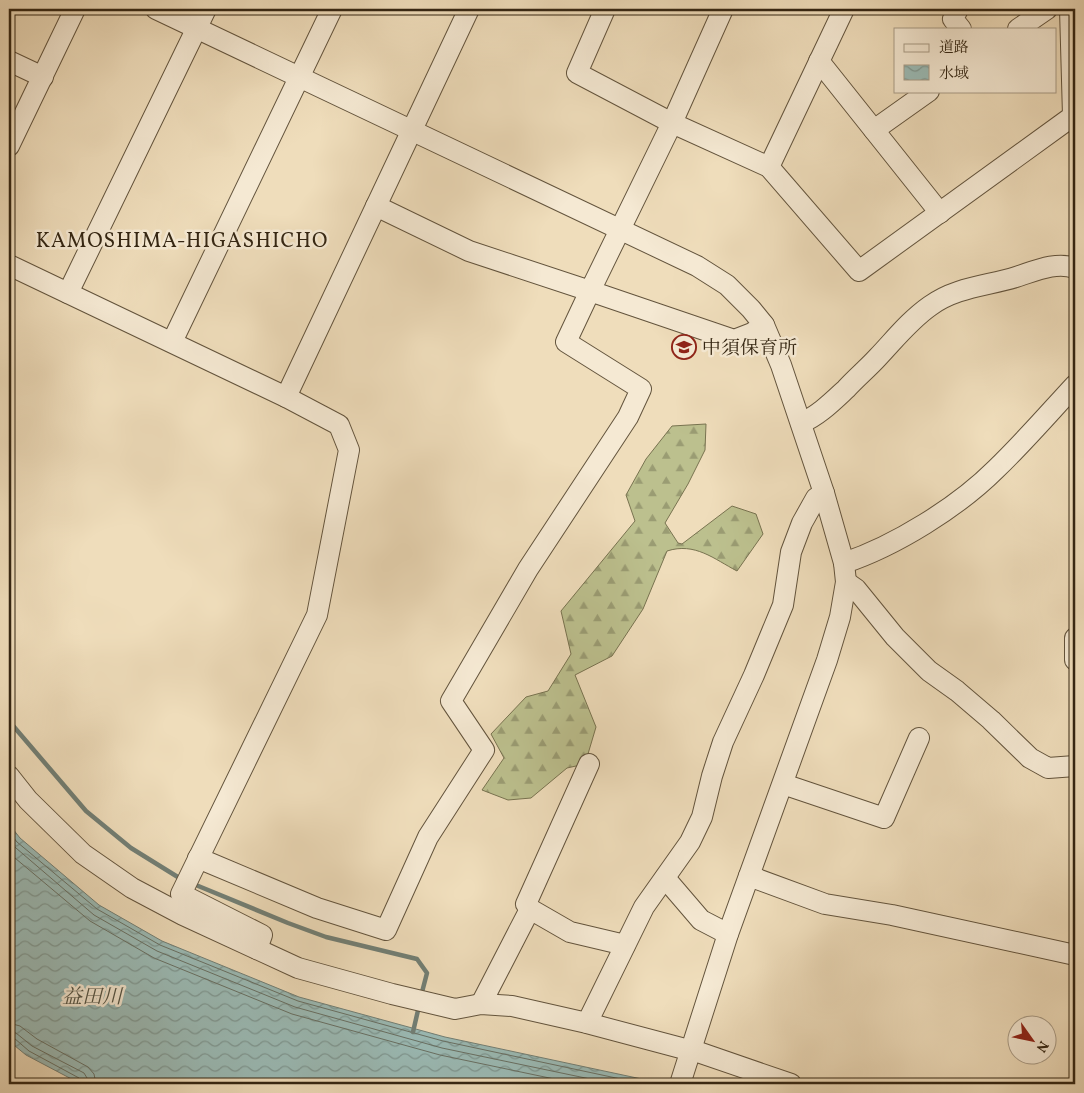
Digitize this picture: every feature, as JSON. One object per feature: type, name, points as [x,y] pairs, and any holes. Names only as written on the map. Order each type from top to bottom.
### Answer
[{"type":"street","points":[[9,146],[75,9]]},
{"type":"street","points":[[156,9],[697,266],[727,285],[764,325],[781,365],[824,493],[845,572],[856,589],[895,637],[929,671],[957,691],[991,720],[1030,758],[1048,768],[1075,766]]},
{"type":"street","points":[[68,293],[206,9]]},
{"type":"street","points":[[172,342],[332,9]]},
{"type":"street","points":[[286,396],[469,9]]},
{"type":"street","points":[[605,9],[577,73],[672,123],[770,167],[859,271],[1073,116],[1070,9]]},
{"type":"street","points":[[198,858],[318,908],[386,930],[428,837],[484,750],[451,700],[528,569],[628,417],[641,389],[566,342],[672,123],[723,9]]},
{"type":"street","points":[[770,167],[844,9]]},
{"type":"street","points":[[958,9],[953,19],[960,28]]},
{"type":"street","points":[[1019,28],[1047,9]]},
{"type":"street","points":[[9,61],[43,77]]},
{"type":"street","points":[[819,61],[940,213]]},
{"type":"street","points":[[874,130],[928,92]]},
{"type":"street","points":[[376,206],[469,250],[734,340],[752,333],[764,325]]},
{"type":"street","points":[[9,265],[286,396],[339,425],[349,450],[317,615],[181,894],[262,935],[257,949]]},
{"type":"street","points":[[800,424],[809,420],[829,405],[878,357],[914,318],[932,304],[965,288],[1041,269],[1063,265],[1075,268]]},
{"type":"street","points":[[682,1077],[728,934],[827,660],[840,617],[845,572],[860,558],[914,530],[957,503],[996,470],[1075,385]]},
{"type":"street","points":[[587,1023],[644,907],[690,842],[702,817],[723,742],[754,675],[783,605],[791,552],[802,523],[816,498],[824,493]]},
{"type":"street","points":[[1075,638],[1075,660]]},
{"type":"street","points":[[782,784],[884,818],[919,738]]},
{"type":"street","points":[[589,764],[526,904],[530,909],[570,932],[625,945]]},
{"type":"street","points":[[9,776],[28,800],[83,854],[132,888],[183,915],[298,968],[455,1009],[481,1004],[512,1006],[587,1023],[689,1050],[791,1084]]},
{"type":"street","points":[[749,876],[825,904],[892,915],[1075,955]]},
{"type":"street","points":[[665,878],[701,920],[728,934]]},
{"type":"street","points":[[481,1004],[530,909]]},
{"type":"green space","points":[[706,424],[705,450],[665,523],[678,543],[682,544],[732,506],[756,514],[763,534],[737,571],[695,550],[677,549],[667,551],[643,609],[612,656],[575,675],[596,727],[585,764],[567,768],[531,798],[508,800],[482,790],[504,758],[491,734],[526,697],[548,691],[571,654],[561,611],[635,521],[626,495],[646,459],[672,426]]},
{"type":"water","name":"益田川","points":[[9,824],[20,838],[99,905],[162,941],[299,997],[445,1037],[665,1084],[81,1084],[26,1055],[9,1041]]},
{"type":"waterway","points":[[9,721],[86,811],[131,848],[181,879]]},
{"type":"waterway","points":[[191,883],[326,937],[417,959],[427,973],[421,996]]},
{"type":"waterway","points":[[413,1032],[419,1006]]},
{"type":"place","name":"中須保育所","points":[[684,347]]},
{"type":"district","name":"KAMOSHIMA-HIGASHICHO","points":[[182,240]]}]
